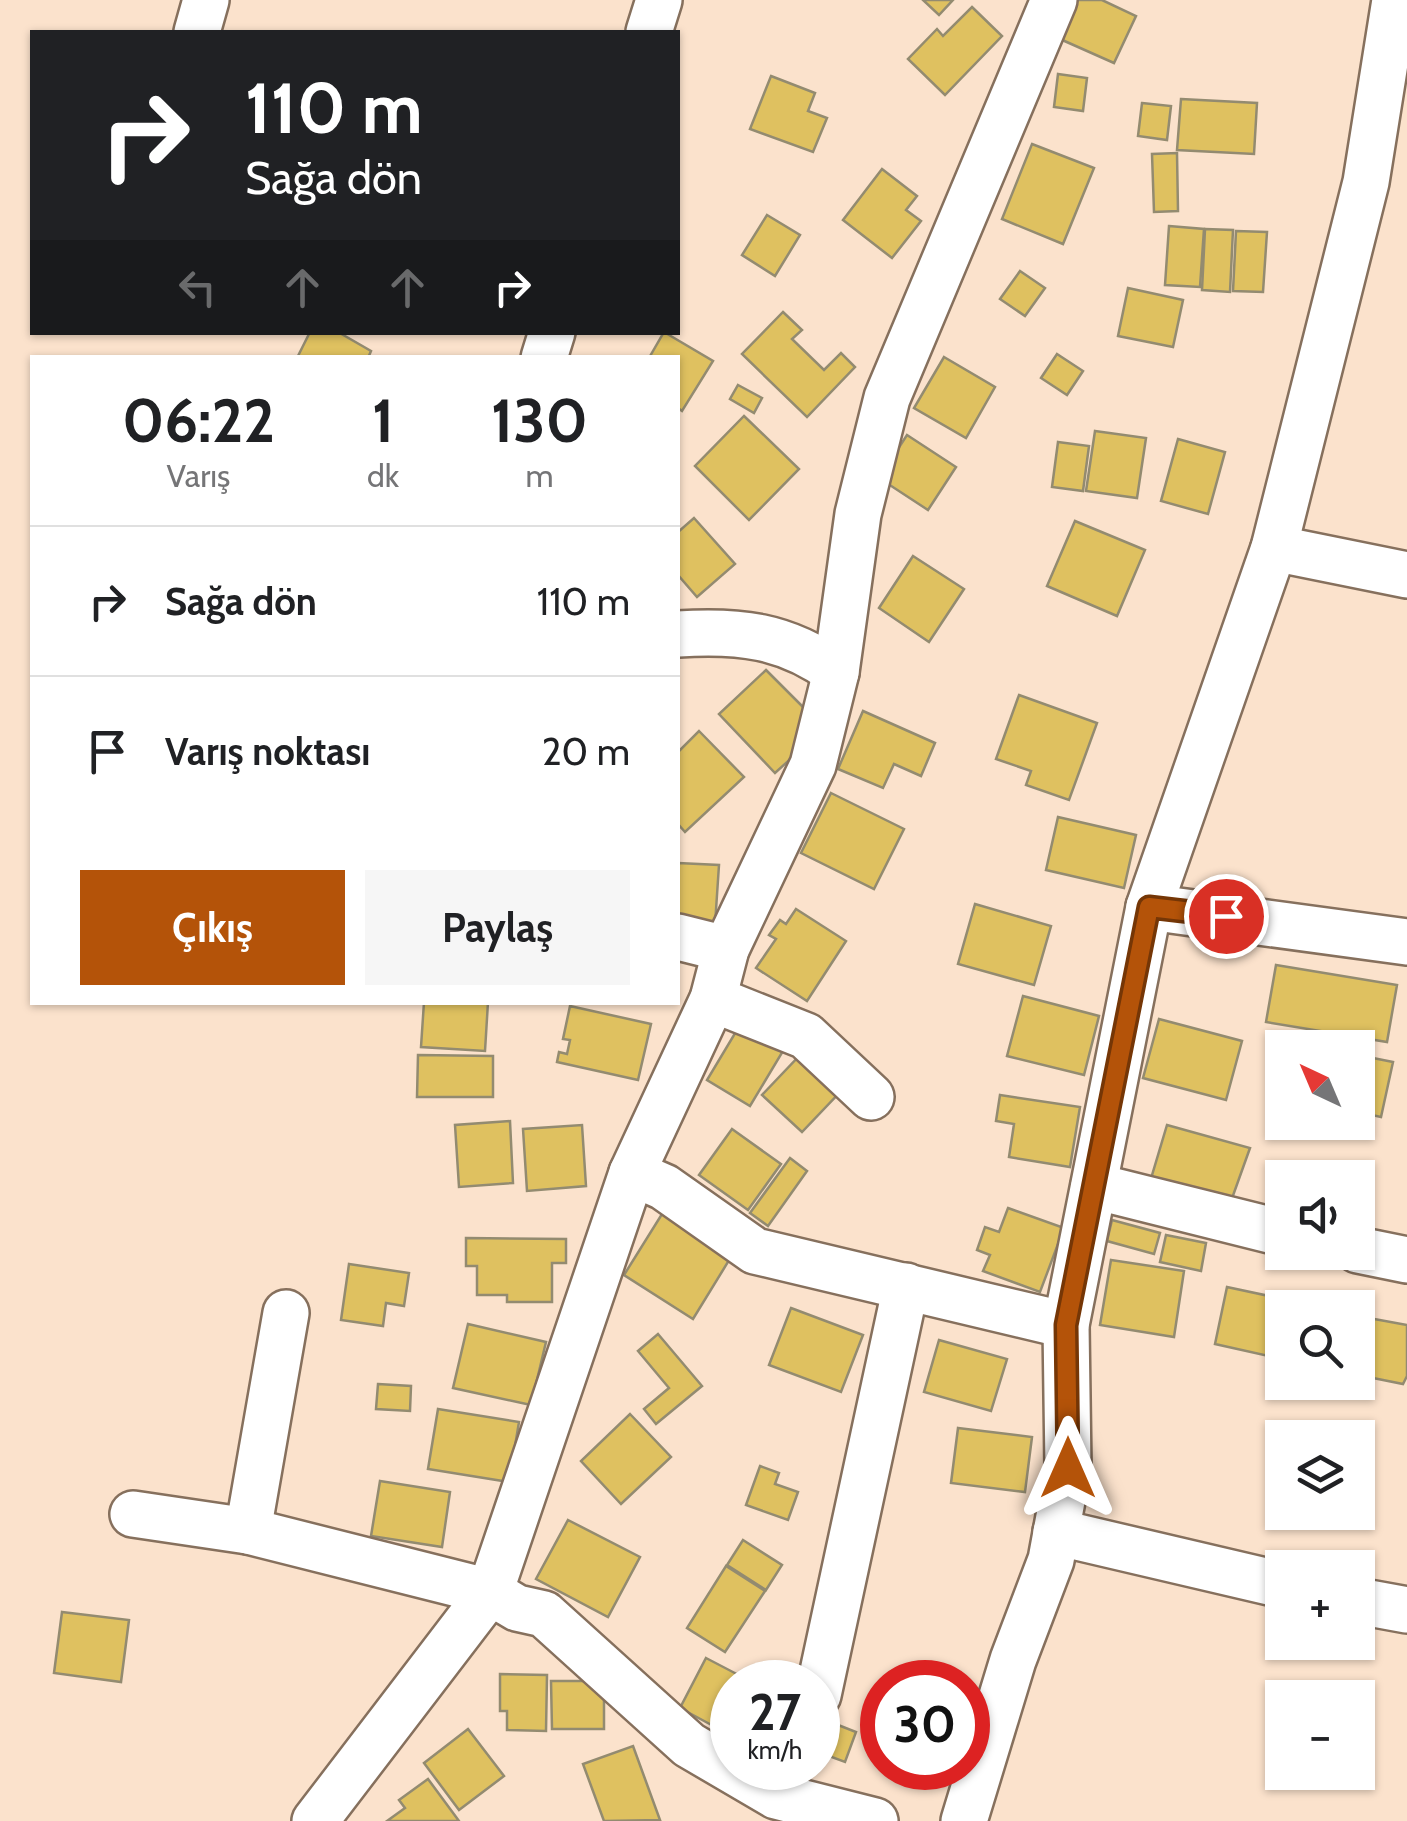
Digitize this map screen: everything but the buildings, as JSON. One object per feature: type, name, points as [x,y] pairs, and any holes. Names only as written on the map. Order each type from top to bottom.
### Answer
[{"type":"street","points":[[198,30],[206,0]]},
{"type":"street","points":[[650,30],[659,0]]},
{"type":"street","points":[[314,1821],[490,1592],[632,1173],[714,1000],[726,949],[813,765],[836,672],[858,514],[887,398],[1054,0]]},
{"type":"street","points":[[964,1821],[1013,1660],[1051,1560],[1068,1468],[1066,1325],[1149,907],[1274,548],[1366,182],[1395,0]]},
{"type":"street","points":[[1274,548],[1407,575]]},
{"type":"street","points":[[680,634],[721,631],[771,638],[794,646],[836,672]]},
{"type":"street","points":[[1149,907],[1407,942]]},
{"type":"street","points":[[680,937],[726,949]]},
{"type":"street","points":[[714,1000],[806,1036],[871,1098]]},
{"type":"street","points":[[632,1173],[664,1187],[755,1251],[1066,1325]]},
{"type":"street","points":[[1094,1186],[1265,1230]]},
{"type":"street","points":[[1375,1253],[1407,1260]]},
{"type":"street","points":[[825,1660],[906,1286]]},
{"type":"street","points":[[248,1531],[286,1313]]},
{"type":"street","points":[[133,1514],[248,1531],[490,1592],[517,1608],[544,1614],[689,1745],[777,1795],[875,1821]]},
{"type":"street","points":[[1056,1532],[1265,1581]]},
{"type":"street","points":[[1375,1604],[1407,1610]]},
{"type":"route","points":[[1068,1468],[1066,1325],[1149,907],[1226,916]]}]
